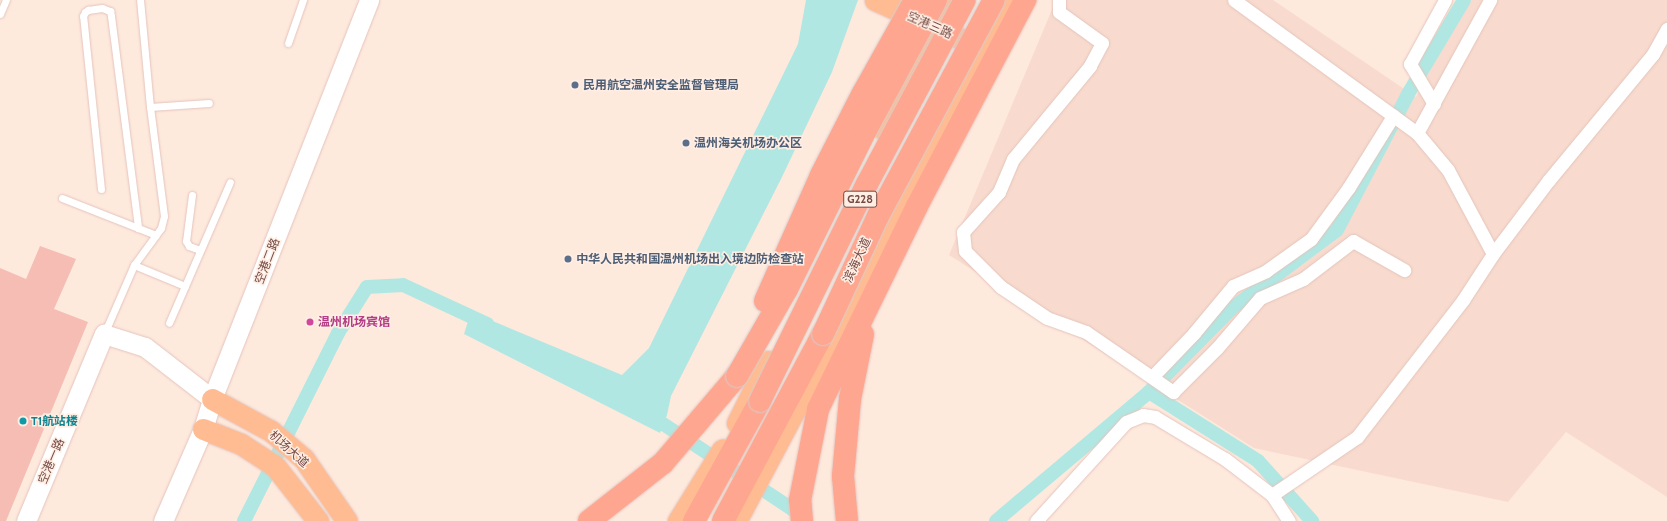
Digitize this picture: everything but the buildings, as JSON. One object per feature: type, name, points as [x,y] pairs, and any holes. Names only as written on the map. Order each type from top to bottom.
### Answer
[{"type":"highway","points":[[737,376],[767,297],[822,175],[863,93],[915,0]]},
{"type":"highway","name":"滨海大道","points":[[694,521],[760,401],[868,184],[965,0]]},
{"type":"highway","name":"滨海大道","points":[[722,521],[823,334],[885,203],[994,0]]},
{"type":"highway","points":[[802,521],[800,500],[818,409],[868,303],[1025,0]]},
{"type":"highway","points":[[590,520],[663,463],[737,376],[787,289],[866,130],[941,10]]},
{"type":"highway","points":[[847,521],[843,476],[849,406],[868,303]]},
{"type":"main road","name":"空港二路","points":[[163,521],[203,429],[212,399],[369,0]]},
{"type":"main road","name":"空港三路","points":[[875,0],[941,10]]},
{"type":"main road","name":"空港三路","points":[[910,0],[941,10],[989,42]]},
{"type":"main road","points":[[739,515],[1012,0]]},
{"type":"main road","points":[[678,521],[726,445],[941,10]]},
{"type":"main road","points":[[104,334],[145,347],[212,399]]},
{"type":"main road","name":"空港一路","points":[[26,521],[104,334]]},
{"type":"main road","name":"机场大道","points":[[212,399],[271,431],[304,459],[347,521]]},
{"type":"main road","name":"机场大道","points":[[203,429],[241,444],[276,466],[317,521]]},
{"type":"street","points":[[1059,0],[1059,12],[1102,43],[1090,66],[1013,159],[999,192],[963,232],[965,251],[1001,287],[1047,318],[1086,332],[1173,392],[1217,348],[1260,298],[1303,279],[1354,241],[1404,270]]},
{"type":"street","points":[[1234,0],[1417,133],[1448,170],[1492,254]]},
{"type":"street","points":[[1434,104],[1410,64],[1445,0]]},
{"type":"street","points":[[1417,133],[1490,0]]},
{"type":"street","points":[[1272,495],[1356,437],[1464,300],[1492,254],[1548,181],[1653,54],[1667,29]]},
{"type":"street","points":[[1156,380],[1233,286],[1266,271],[1311,239],[1397,118]]},
{"type":"street","points":[[1036,521],[1126,422],[1143,415],[1155,417],[1225,459],[1272,495],[1289,521]]},
{"type":"lane","points":[[0,14],[6,0]]},
{"type":"lane","points":[[104,334],[134,265],[162,228],[164,216],[150,107],[140,0]]},
{"type":"lane","points":[[288,43],[304,0]]},
{"type":"lane","points":[[101,189],[83,16],[88,10],[102,8],[110,11],[111,16],[138,228]]},
{"type":"lane","points":[[150,107],[209,103]]},
{"type":"lane","points":[[169,323],[230,182]]},
{"type":"lane","points":[[192,195],[186,241],[189,246],[200,250]]},
{"type":"lane","points":[[62,198],[156,235]]},
{"type":"lane","points":[[134,265],[185,286]]},
{"type":"shaded area","points":[[1056,0],[1273,0],[1416,97],[1467,0],[1667,0],[1667,497],[1566,432],[1508,502],[1254,448],[949,255]]},
{"type":"water","points":[[806,0],[858,0],[832,72],[781,179],[671,396],[667,415],[660,433],[464,334],[471,312],[622,375],[649,348],[798,44]]},
{"type":"waterway","points":[[996,521],[1149,392],[1231,309],[1337,230],[1408,94],[1464,0]]},
{"type":"waterway","points":[[244,521],[338,333],[367,287],[403,285],[487,324]]},
{"type":"waterway","points":[[1149,392],[1258,461],[1312,521]]},
{"type":"waterway","points":[[648,414],[804,517]]},
{"type":"place","name":"民用航空温州安全监督管理局","points":[[575,85]]},
{"type":"place","name":"温州海关机场办公区","points":[[686,143]]},
{"type":"place","name":"中华人民共和国温州机场出入境边防检查站","points":[[568,259]]},
{"type":"place","name":"温州机场宾馆","points":[[310,322]]},
{"type":"place","name":"T1航站楼","points":[[23,421]]}]
